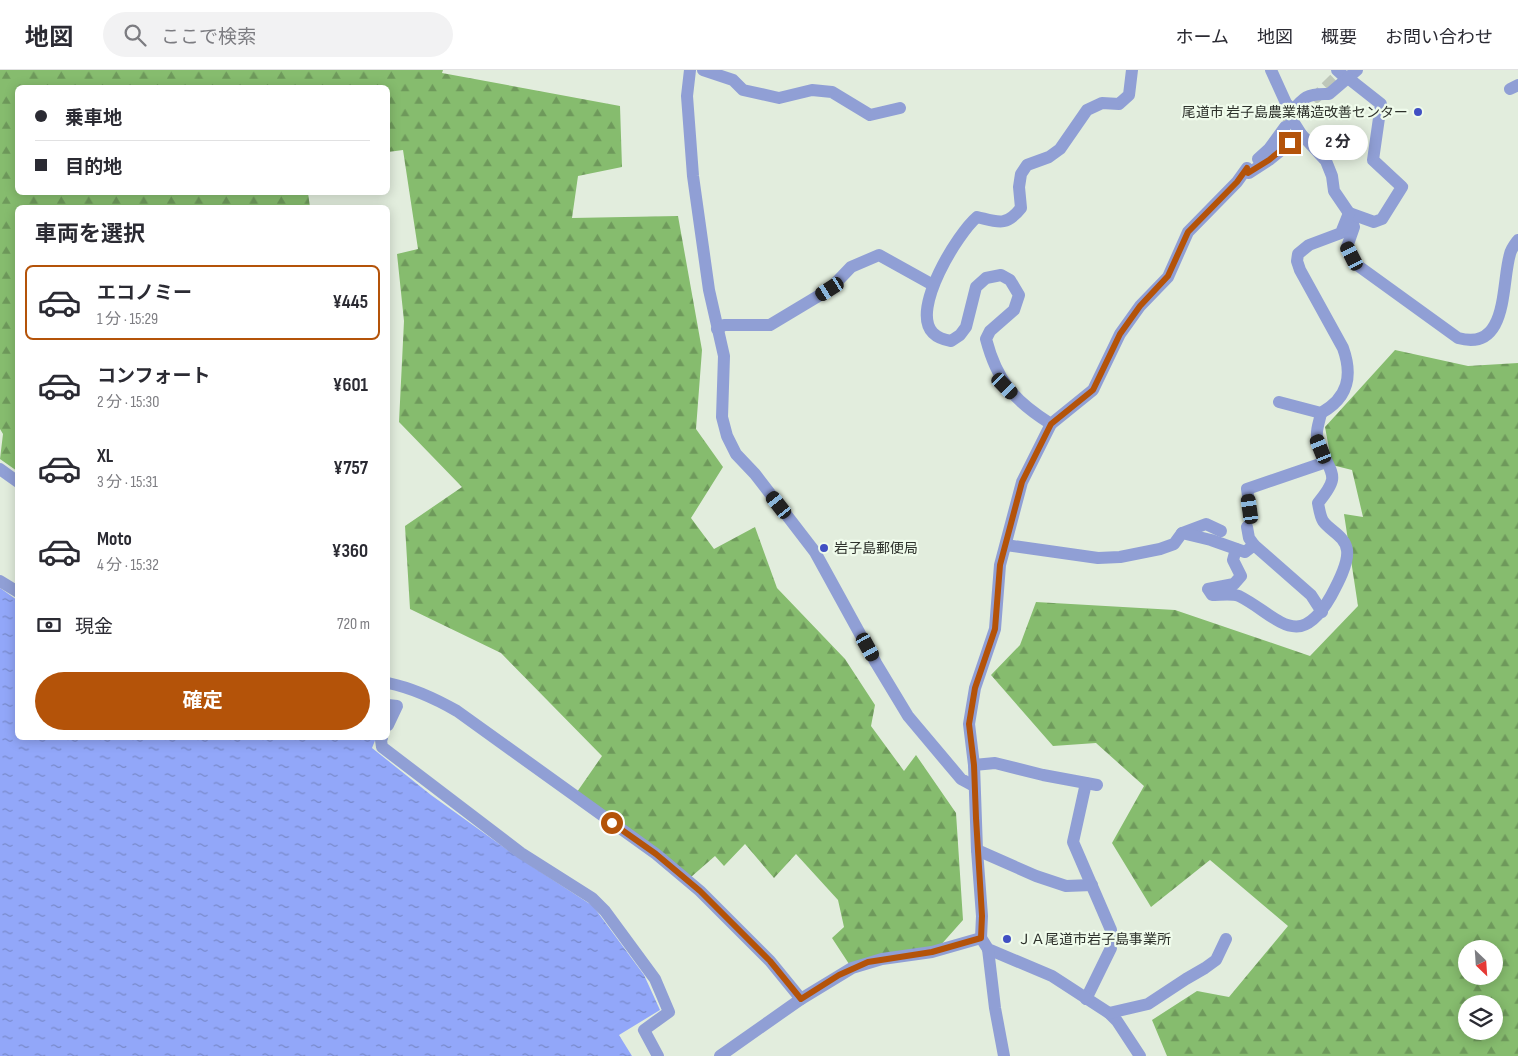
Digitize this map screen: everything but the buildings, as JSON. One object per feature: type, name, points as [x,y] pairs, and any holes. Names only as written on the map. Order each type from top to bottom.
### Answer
[{"type":"street","points":[[690,70],[687,96],[693,176],[709,290],[724,356],[722,416],[727,436],[736,454],[755,474],[815,552],[876,663],[908,716],[961,779],[974,786]]},
{"type":"street","points":[[703,70],[733,80],[742,90],[779,98],[812,90],[832,92],[870,115],[900,108]]},
{"type":"street","points":[[1051,424],[1029,411],[1005,386],[986,338],[990,331],[1014,310],[1019,295],[1010,280],[1001,275],[993,276],[986,278],[976,287],[966,327],[960,335],[951,341],[942,339],[932,332],[928,319],[933,285],[940,269],[970,223],[977,216],[1001,223],[1013,217],[1021,208],[1019,187],[1021,174],[1028,165],[1050,157],[1060,149],[1087,110],[1102,103],[1119,104],[1129,95],[1132,70]]},
{"type":"street","points":[[1270,70],[1286,103],[1293,111]]},
{"type":"street","points":[[1337,70],[1351,76],[1381,104],[1373,160],[1402,188],[1382,219],[1374,222],[1349,213]]},
{"type":"street","points":[[1351,76],[1329,94],[1313,94],[1302,99],[1289,115],[1301,134],[1326,161],[1332,176],[1334,191],[1349,213],[1354,226],[1347,247],[1357,265],[1458,338],[1468,341],[1481,338],[1493,329],[1499,318],[1510,252],[1518,240]]},
{"type":"street","points":[[1004,1056],[995,1008],[988,949],[981,938],[982,916],[977,850],[974,765],[969,724],[975,688],[995,629],[1000,565],[1022,482],[1051,424],[1093,390],[1120,334],[1140,306],[1168,276],[1188,232],[1237,182],[1247,168],[1269,149],[1285,127]]},
{"type":"street","points":[[1247,168],[1248,173],[1269,160],[1301,134]]},
{"type":"street","points":[[1279,402],[1321,413],[1332,407],[1347,385],[1348,360],[1297,261],[1298,254],[1309,245],[1342,233],[1349,213]]},
{"type":"street","points":[[718,329],[724,326],[770,325],[830,289],[851,267],[879,255],[933,285]]},
{"type":"street","points":[[1236,549],[1233,560],[1241,576],[1234,584],[1208,589],[1212,595],[1237,595],[1278,623],[1289,627],[1304,625],[1322,612],[1338,584],[1346,559],[1347,549],[1342,538],[1323,521],[1318,503],[1330,489],[1332,479],[1331,469],[1326,462],[1316,437],[1321,413]]},
{"type":"street","points":[[1250,509],[1247,490],[1326,462]]},
{"type":"street","points":[[0,469],[15,480]]},
{"type":"street","points":[[1006,544],[1098,558],[1120,557],[1160,549],[1174,544],[1182,533],[1206,524],[1222,530]]},
{"type":"street","points":[[1247,527],[1249,538],[1254,545],[1311,595],[1322,612]]},
{"type":"street","points":[[1182,533],[1211,540],[1245,552],[1254,545]]},
{"type":"street","points":[[0,581],[15,590]]},
{"type":"street","points":[[390,684],[416,691],[457,711],[656,854],[700,891],[770,961],[801,999]]},
{"type":"street","points":[[390,705],[396,706],[390,720]]},
{"type":"street","points":[[382,740],[382,747],[521,853],[592,898],[605,911],[655,979],[669,1012],[644,1030],[658,1056]]},
{"type":"street","points":[[974,765],[995,764],[1091,784],[1073,842],[1111,930],[1111,948],[1086,999]]},
{"type":"street","points":[[977,850],[1036,876],[1066,886],[1092,885]]},
{"type":"street","points":[[720,1056],[801,999],[839,975],[868,962],[932,952],[981,938]]},
{"type":"street","points":[[1109,1013],[1148,1004],[1205,968],[1216,960],[1226,939]]},
{"type":"street","points":[[988,949],[1052,976],[1109,1013],[1117,1020],[1140,1056]]},
{"type":"green space","points":[[0,70],[443,70],[442,73],[620,106],[622,167],[578,176],[572,218],[678,216],[702,350],[696,429],[723,467],[691,518],[714,549],[755,527],[777,588],[845,659],[875,705],[871,726],[904,771],[916,755],[956,813],[963,920],[939,947],[851,967],[832,938],[844,927],[838,900],[796,854],[774,878],[745,844],[724,866],[715,856],[691,877],[577,792],[602,756],[501,653],[410,609],[405,526],[462,487],[399,422],[404,321],[397,254],[418,249],[403,150],[390,152],[390,85],[15,85],[15,195],[308,195],[310,205],[15,205],[15,470],[0,459],[3,434],[0,429]]},
{"type":"green space","points":[[1395,350],[1468,366],[1518,363],[1518,1056],[1167,1056],[1152,1020],[1197,991],[1229,997],[1288,926],[1210,860],[1151,907],[1112,843],[1144,786],[1096,743],[1053,746],[991,675],[1020,645],[1036,602],[1175,610],[1310,656],[1358,606],[1344,514],[1363,517],[1352,470],[1332,465],[1325,427]]},
{"type":"water","points":[[0,588],[15,599],[15,740],[375,740],[372,748],[431,795],[516,856],[593,906],[644,975],[660,1010],[619,1035],[632,1056],[0,1056]]},
{"type":"tunnel","points":[[1287,125],[1344,70]]},
{"type":"place","name":"尾道市 岩子島農業構造改善センター","points":[[1418,112]]},
{"type":"place","name":"岩子島郵便局","points":[[824,548]]},
{"type":"place","name":"ＪＡ尾道市岩子島事業所","points":[[1007,939]]},
{"type":"route","points":[[612,823],[656,854],[700,891],[770,961],[801,999],[839,975],[868,962],[932,952],[981,938],[982,916],[977,850],[974,765],[969,724],[975,688],[995,629],[1000,565],[1022,482],[1051,424],[1093,390],[1120,334],[1140,306],[1168,276],[1188,232],[1237,182],[1247,168],[1248,173],[1269,160],[1290,143]]}]
